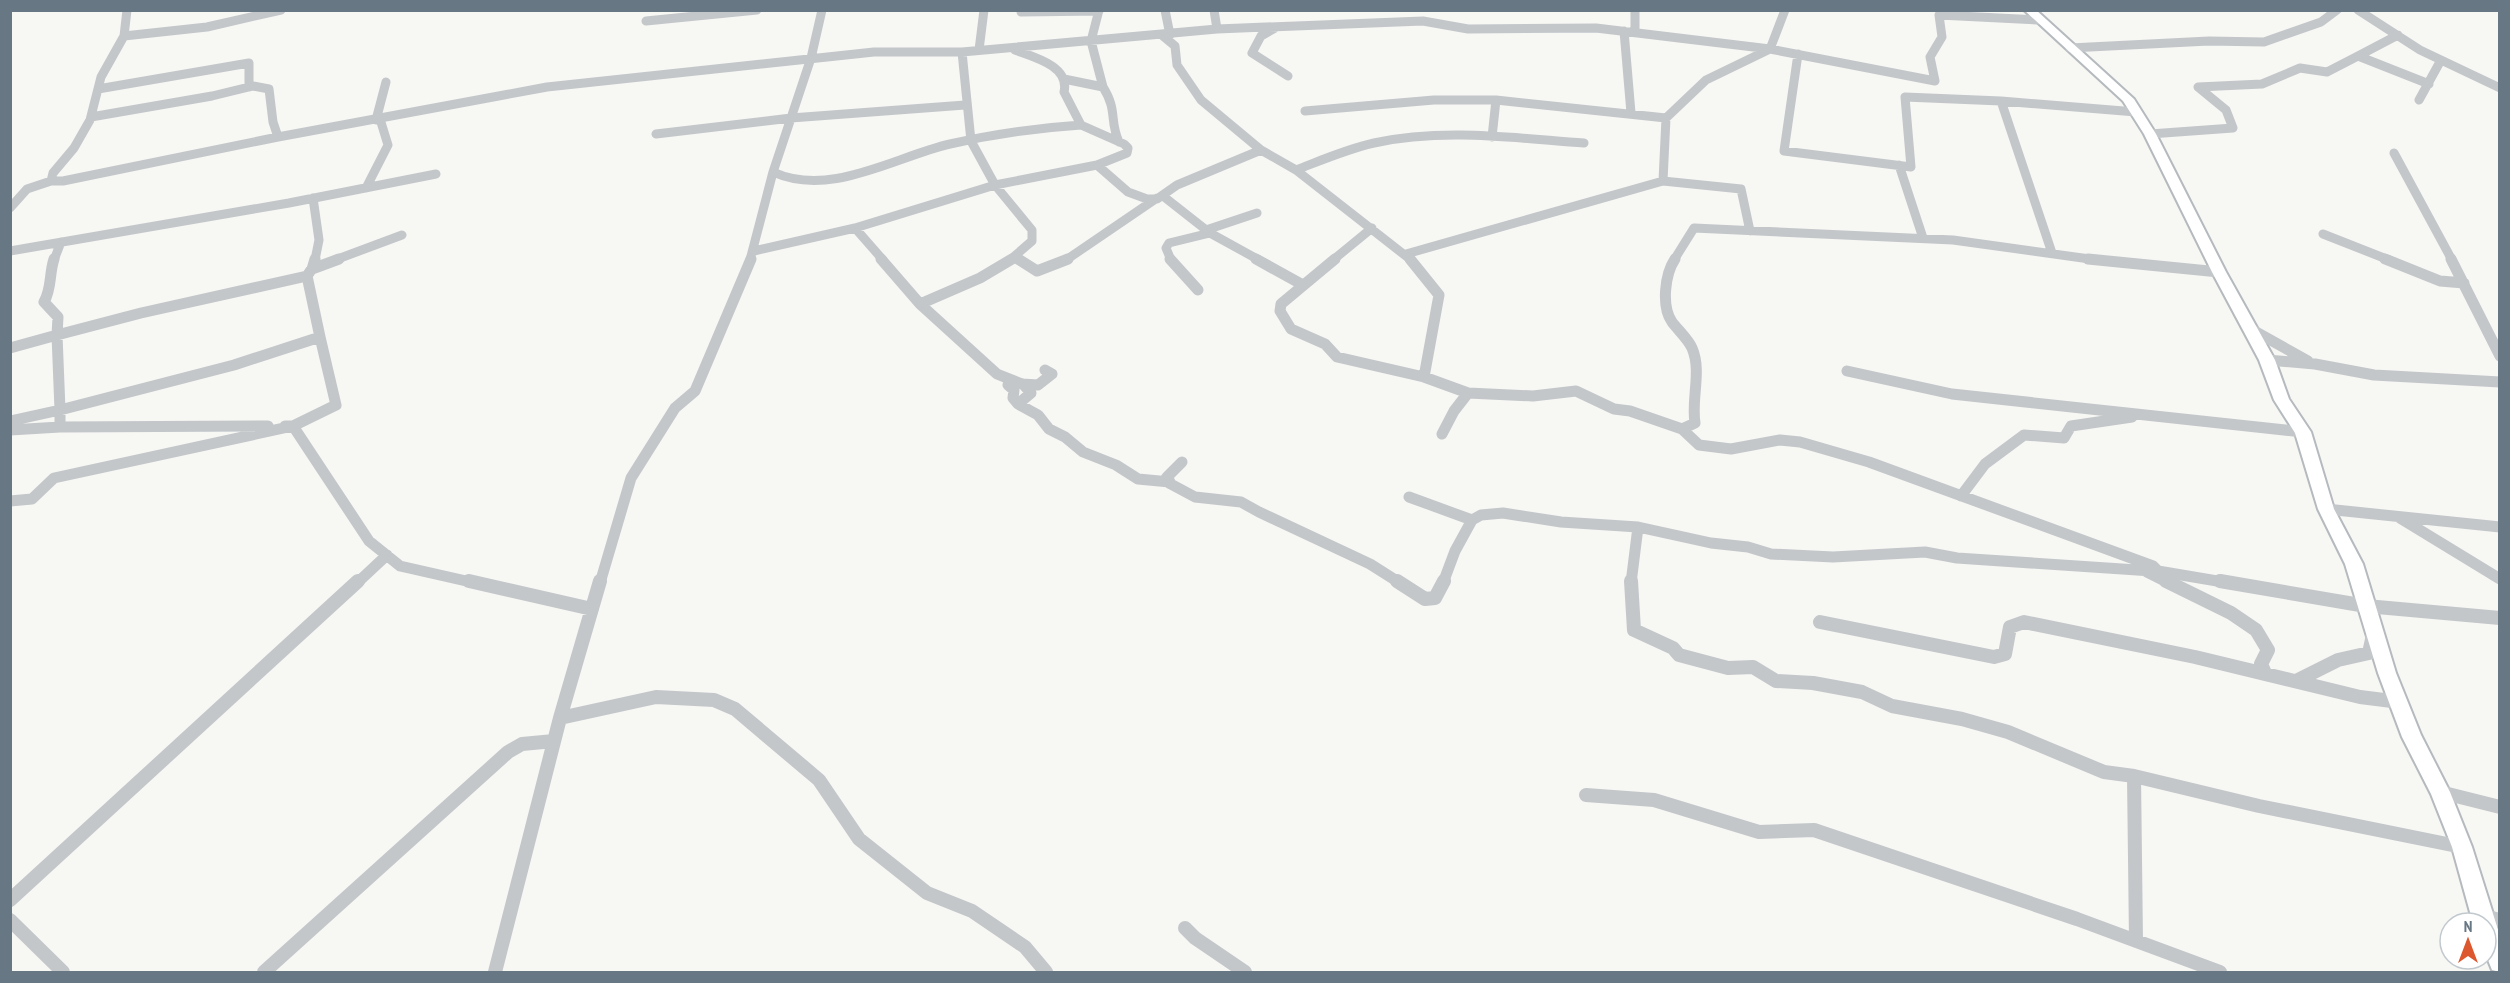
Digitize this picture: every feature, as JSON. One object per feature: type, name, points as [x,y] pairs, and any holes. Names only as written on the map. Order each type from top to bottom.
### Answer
[{"type":"street","points":[[51,180],[53,173],[74,148],[91,117],[101,77],[124,36],[127,10]]},
{"type":"street","points":[[124,36],[207,27],[281,10]]},
{"type":"street","points":[[646,21],[696,14],[757,10]]},
{"type":"street","points":[[495,972],[560,718],[631,478],[675,408],[695,391],[754,251],[773,172],[811,58],[822,10]]},
{"type":"street","points":[[979,50],[984,10]]},
{"type":"street","points":[[1165,10],[1166,35],[1175,46],[1177,65],[1201,100],[1261,150],[1296,170],[1406,254],[1439,295],[1424,377]]},
{"type":"street","points":[[1214,10],[1217,29]]},
{"type":"street","points":[[1383,21],[1384,10]]},
{"type":"street","points":[[1635,10],[1635,32]]},
{"type":"street","points":[[1663,181],[1666,118],[1706,80],[1770,49],[1785,10]]},
{"type":"street","points":[[2070,48],[2264,42],[2321,22],[2337,10]]},
{"type":"street","points":[[2358,10],[2441,60],[2499,88]]},
{"type":"street","points":[[1021,12],[1099,11],[1091,41],[1103,87],[1113,104],[1115,119],[1112,126],[1119,142]]},
{"type":"street","points":[[10,208],[20,192],[34,183],[51,180],[63,181],[278,137],[547,87],[811,58],[874,52],[962,52],[1217,29],[1431,21],[1468,29],[1585,28],[1635,32],[1770,49],[1935,81],[1930,57],[1942,37],[1939,15],[2034,15],[2128,99],[2150,134],[2219,272],[2267,360],[2282,400],[2303,432],[2326,509],[2354,564],[2373,635],[2412,737],[2440,792],[2462,847],[2480,911]]},
{"type":"street","points":[[1276,27],[1261,36],[1252,53],[1288,76]]},
{"type":"street","points":[[1624,31],[1630,113]]},
{"type":"street","points":[[2150,134],[2233,128],[2226,110],[2198,87],[2262,84],[2300,68],[2327,72],[2398,35]]},
{"type":"street","points":[[1045,45],[1048,63]]},
{"type":"street","points":[[1009,48],[1048,63],[1064,79],[1103,87]]},
{"type":"street","points":[[920,304],[1015,257],[1032,241],[1033,235],[995,185],[971,141],[965,105],[962,52]]},
{"type":"street","points":[[1798,54],[1784,151],[1911,167],[1905,97],[2001,101],[2136,112]]},
{"type":"street","points":[[2358,56],[2429,84]]},
{"type":"street","points":[[2419,100],[2441,60]]},
{"type":"street","points":[[98,89],[249,63],[249,87]]},
{"type":"street","points":[[754,251],[855,228],[995,185],[1097,165],[1127,153],[1128,148],[1119,142],[1083,127],[1064,92],[1064,79]]},
{"type":"street","points":[[366,188],[388,145],[378,119],[386,82]]},
{"type":"street","points":[[91,117],[130,112],[249,87],[265,86],[269,89],[273,122],[278,137]]},
{"type":"street","points":[[1305,111],[1434,100],[1496,100],[1666,118]]},
{"type":"street","points":[[1492,137],[1496,100]]},
{"type":"street","points":[[2001,101],[2052,253]]},
{"type":"street","points":[[656,134],[791,118],[965,105]]},
{"type":"street","points":[[773,172],[787,180],[797,182],[858,174],[928,150],[1033,128],[1112,126]]},
{"type":"street","points":[[1296,170],[1342,152],[1377,143],[1449,136],[1584,143]]},
{"type":"street","points":[[1015,257],[1037,271],[1050,268],[1106,235],[1177,185],[1261,150]]},
{"type":"street","points":[[2394,153],[2464,283],[2498,352]]},
{"type":"street","points":[[1097,165],[1122,188],[1140,198],[1160,197],[1208,231],[1303,285]]},
{"type":"street","points":[[1899,165],[1923,238]]},
{"type":"street","points":[[10,251],[436,174]]},
{"type":"street","points":[[1406,254],[1663,181],[1741,189],[1750,231]]},
{"type":"street","points":[[10,501],[32,499],[54,478],[293,426],[336,405],[320,337],[310,272],[320,247],[320,228],[313,198]]},
{"type":"street","points":[[1198,290],[1169,258],[1166,248],[1169,243],[1257,213]]},
{"type":"street","points":[[855,228],[933,319],[947,326],[978,360],[1009,381],[1023,384],[1038,385],[1052,374],[1045,370]]},
{"type":"street","points":[[1372,228],[1281,303],[1280,311],[1291,329],[1324,344],[1337,357],[1424,377],[1468,393],[1533,396],[1563,391],[1576,392],[1614,409],[1682,429],[1699,445],[1731,449],[1779,440],[1800,442],[1869,462],[2106,546],[2153,566],[2158,571]]},
{"type":"street","points":[[1682,429],[1695,423],[1693,410],[1696,373],[1692,348],[1670,319],[1665,284],[1669,268],[1694,228],[1953,240],[2039,254],[2052,253],[2101,261],[2219,272]]},
{"type":"street","points":[[2323,234],[2440,281],[2464,283]]},
{"type":"street","points":[[10,348],[141,312],[310,272],[402,236]]},
{"type":"street","points":[[60,427],[58,316],[44,302],[50,292],[50,270],[61,242]]},
{"type":"street","points":[[2248,328],[2314,364]]},
{"type":"street","points":[[10,421],[234,365],[320,337]]},
{"type":"street","points":[[2267,360],[2314,364],[2374,375],[2499,382]]},
{"type":"street","points":[[1847,371],[1952,394],[2303,432]]},
{"type":"street","points":[[1009,381],[1008,385],[1014,390],[1013,398],[1018,404],[1038,415],[1048,429],[1065,437],[1083,452],[1116,465],[1138,479],[1167,482],[1181,491],[1206,500],[1241,501],[1254,506],[1259,512],[1370,564],[1425,599],[1435,598],[1440,592],[1455,552],[1472,520],[1481,515],[1503,513],[1561,522],[1638,527],[1702,542],[1748,547],[1771,554],[1833,557],[1925,552],[1957,558],[2158,571],[2366,606],[2499,618]]},
{"type":"street","points":[[1018,404],[1031,393],[1023,384]]},
{"type":"street","points":[[1442,434],[1454,411],[1468,393]]},
{"type":"street","points":[[1961,496],[1985,464],[2024,435],[2064,438],[2071,426],[2151,414]]},
{"type":"street","points":[[293,426],[369,541],[400,566],[592,609]]},
{"type":"street","points":[[10,430],[60,427],[293,426]]},
{"type":"street","points":[[1167,482],[1170,482],[1167,477],[1182,462]]},
{"type":"street","points":[[1409,497],[1472,520]]},
{"type":"street","points":[[2326,509],[2499,527]]},
{"type":"street","points":[[2397,516],[2499,579]]},
{"type":"street","points":[[1638,527],[1633,547],[1631,617],[1634,630],[1666,645],[1679,655],[1728,668],[1753,667],[1776,681],[1813,683],[1862,692],[1892,706],[1962,719],[2008,732],[2104,772],[2134,776],[2259,806],[2462,847]]},
{"type":"street","points":[[10,900],[387,555]]},
{"type":"street","points":[[2144,570],[2231,613],[2256,630],[2268,650],[2261,664],[2265,673]]},
{"type":"street","points":[[1820,622],[1994,657],[2005,654],[2010,627],[2024,622],[2109,638],[2360,697],[2400,702]]},
{"type":"street","points":[[2296,681],[2338,660],[2369,653],[2373,635]]},
{"type":"street","points":[[560,718],[656,697],[714,700],[735,709],[819,780],[859,838],[927,893],[972,911],[1025,947],[1046,972]]},
{"type":"street","points":[[264,972],[508,752],[522,744],[554,741]]},
{"type":"street","points":[[2134,776],[2136,941]]},
{"type":"street","points":[[2440,792],[2499,807]]},
{"type":"street","points":[[1586,795],[1654,800],[1759,832],[1814,830],[2220,972]]},
{"type":"street","points":[[10,920],[63,972]]},
{"type":"street","points":[[1185,928],[1195,938],[1245,972]]}]
